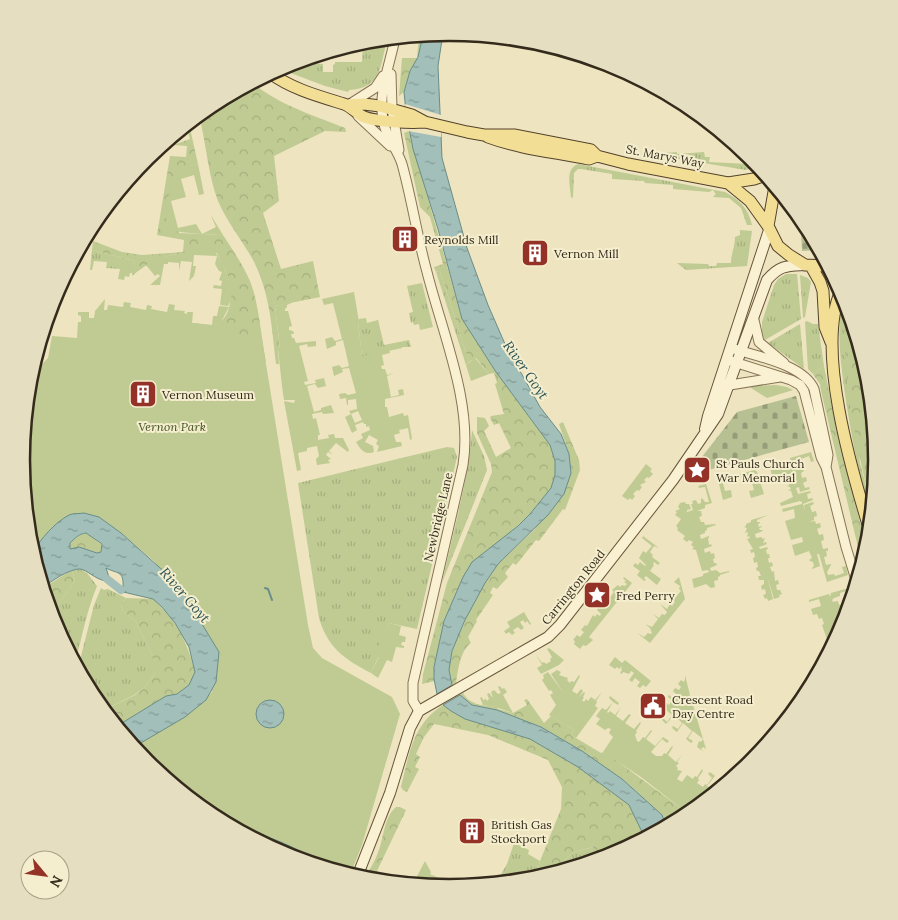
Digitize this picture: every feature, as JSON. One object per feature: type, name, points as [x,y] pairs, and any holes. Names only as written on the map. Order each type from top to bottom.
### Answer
[{"type":"main road","name":"St. Marys Way","points":[[278,78],[308,93],[347,105],[363,116],[388,120],[406,118]]},
{"type":"main road","name":"St. Marys Way","points":[[347,105],[364,104],[387,108],[406,118],[484,135],[507,134],[536,138],[591,150],[597,156],[628,164],[728,182],[758,178]]},
{"type":"main road","points":[[728,182],[750,201],[769,228],[778,246],[789,255],[808,265],[820,266]]},
{"type":"main road","points":[[769,228],[774,196]]},
{"type":"main road","name":"Carrington Road","points":[[704,432],[769,228]]},
{"type":"main road","name":"Carrington Road","points":[[419,711],[553,632],[673,480],[718,414],[738,363],[748,330],[754,320],[767,280],[781,267],[808,265]]},
{"type":"main road","points":[[808,265],[820,282],[823,291],[825,327],[831,342],[844,431],[864,512]]},
{"type":"main road","points":[[831,342],[837,303]]},
{"type":"main road","points":[[360,869],[390,793],[410,728],[419,711]]},
{"type":"street","name":"Newbridge Lane","points":[[394,45],[382,92],[387,108],[388,120],[399,144],[399,155],[419,243],[458,382],[466,439],[463,465],[413,683],[413,701],[419,711]]},
{"type":"street","points":[[391,59],[380,83],[347,105],[399,155]]},
{"type":"street","points":[[754,320],[759,342],[783,362],[785,366]]},
{"type":"street","points":[[731,348],[785,366],[805,376],[814,389],[828,455],[826,467]]},
{"type":"street","points":[[727,359],[796,382],[804,391],[820,457],[826,467],[853,572]]},
{"type":"street","points":[[730,385],[782,377]]},
{"type":"green space","points":[[418,42],[421,42],[418,57],[410,71],[404,92],[399,96],[402,58],[417,58]]},
{"type":"green space","points":[[385,46],[380,69],[373,81],[348,92],[325,86],[290,73],[313,63],[323,64],[323,72],[333,72],[335,62],[362,62],[363,50]]},
{"type":"green space","points":[[258,87],[284,103],[345,128],[346,132],[325,131],[274,156],[279,201],[263,213],[281,269],[313,261],[320,297],[275,306],[280,349],[278,349],[279,364],[276,364],[267,298],[259,272],[218,201],[201,123],[216,112]]},
{"type":"green space","points":[[191,131],[198,164],[183,168],[177,174],[168,202],[179,233],[223,235],[237,257],[253,289],[266,362],[192,323],[212,325],[219,323],[227,313],[230,299],[230,284],[217,253],[182,253],[172,255],[152,262],[132,276],[135,261],[92,250],[93,241],[122,252],[142,255],[183,252],[184,240],[157,235],[170,156],[186,157],[187,146],[173,145],[190,139],[188,133]]},
{"type":"green space","points":[[409,131],[462,319],[496,372],[550,445],[555,461],[555,475],[551,488],[530,514],[463,577],[444,621],[434,667],[435,681],[422,684],[447,583],[492,472],[491,464],[477,433],[477,417],[485,418],[489,426],[484,431],[496,457],[511,448],[499,423],[494,425],[490,418],[491,416],[504,414],[495,384],[497,383],[494,373],[489,374],[476,358],[469,362],[440,271],[436,272],[434,267],[443,264],[430,217],[420,207],[404,133]]},
{"type":"green space","points":[[704,152],[705,157],[710,157],[709,162],[745,164],[749,169],[746,170],[655,155],[636,155]]},
{"type":"green space","points":[[198,164],[204,194],[199,195],[194,175],[181,179],[186,197],[171,201],[178,228],[196,224],[202,234],[167,229],[167,206],[174,179],[182,168]]},
{"type":"green space","points":[[578,164],[725,192],[743,205],[752,225],[747,225],[741,208],[729,198],[713,197],[716,194],[713,190],[709,192],[673,189],[673,185],[612,179],[612,174],[581,169],[574,173],[573,198],[571,197],[569,183],[570,173],[574,166]]},
{"type":"green space","points":[[211,216],[223,235],[209,234],[202,234],[216,227]]},
{"type":"green space","points":[[740,230],[752,231],[747,266],[686,270],[677,263],[716,266],[717,263],[731,263],[735,237],[740,235]]},
{"type":"green space","points":[[801,233],[812,250],[802,251]]},
{"type":"green space","points":[[210,246],[222,263],[228,278],[231,299],[228,306],[220,305],[222,289],[213,288],[214,285],[221,286],[222,281],[219,280],[222,272],[219,271],[215,264],[217,256],[194,255],[193,266],[196,266],[194,276],[189,281],[192,262],[181,261],[179,271],[179,263],[168,262],[168,264],[164,264],[160,285],[150,285],[160,276],[158,274],[155,276],[146,265],[159,258]]},
{"type":"green space","points":[[92,250],[135,261],[133,273],[130,273],[129,277],[125,276],[124,280],[118,279],[120,269],[106,268],[107,262],[94,261],[92,270],[90,270]]},
{"type":"green space","points":[[440,271],[469,362],[466,365],[436,272]]},
{"type":"green space","points":[[786,274],[797,274],[801,319],[765,340],[762,334],[762,322],[774,285],[778,279]]},
{"type":"green space","points":[[800,275],[808,278],[811,282],[805,317],[803,318]]},
{"type":"green space","points":[[422,283],[433,327],[420,330],[419,324],[414,325],[413,322],[411,323],[409,313],[413,312],[407,286]]},
{"type":"green space","points":[[354,292],[362,356],[389,350],[390,353],[382,355],[384,365],[381,366],[382,369],[385,369],[387,375],[394,373],[387,376],[391,397],[399,395],[398,390],[403,389],[404,395],[385,399],[385,407],[387,407],[389,417],[403,413],[404,416],[408,415],[412,439],[410,440],[408,428],[399,430],[400,433],[394,435],[396,442],[401,442],[402,446],[377,452],[379,446],[376,444],[378,440],[369,435],[365,442],[373,446],[374,452],[365,452],[356,442],[363,438],[361,434],[370,430],[369,426],[366,427],[366,424],[363,422],[355,425],[357,430],[352,433],[345,417],[351,414],[349,411],[357,409],[356,399],[348,400],[347,405],[346,398],[340,399],[339,394],[345,393],[348,395],[356,393],[349,368],[342,369],[343,372],[334,376],[332,367],[339,365],[342,368],[349,366],[343,340],[336,342],[336,345],[327,349],[325,339],[332,337],[335,341],[342,339],[333,303],[324,305],[322,299]],"holes":[[[358,411],[362,420],[355,423],[351,414]]]},
{"type":"green space","name":"Vernon Park","points":[[105,299],[104,310],[107,310],[108,305],[123,307],[124,302],[131,303],[130,307],[146,310],[147,305],[152,306],[151,309],[167,312],[169,304],[175,305],[174,310],[185,311],[184,313],[187,314],[187,312],[193,312],[192,323],[212,325],[213,316],[217,316],[219,306],[229,307],[221,322],[214,325],[242,341],[262,339],[313,648],[322,658],[392,697],[400,714],[362,845],[353,868],[314,857],[264,836],[239,823],[173,775],[141,743],[185,717],[212,692],[155,562],[99,517],[38,544],[31,487],[30,460],[34,405],[41,365],[48,358],[52,336],[77,338],[78,322],[81,322],[81,316],[78,315],[78,312],[89,312],[89,318],[94,318],[95,311]]},
{"type":"green space","points":[[295,301],[287,305],[285,309],[285,311],[288,311],[292,326],[289,327],[289,330],[293,331],[294,334],[291,334],[292,338],[294,338],[296,343],[316,341],[316,346],[308,347],[307,344],[299,346],[308,381],[304,382],[305,385],[316,383],[315,380],[324,378],[326,386],[318,388],[315,384],[307,386],[314,412],[331,405],[334,413],[323,414],[322,412],[312,414],[313,419],[316,418],[320,435],[318,435],[318,440],[329,438],[328,435],[334,434],[335,438],[343,438],[349,450],[348,452],[336,443],[329,451],[333,455],[328,452],[326,455],[331,459],[328,460],[330,463],[317,465],[316,459],[319,456],[317,446],[307,448],[307,451],[298,453],[301,470],[297,471],[284,401],[294,403],[295,400],[284,400],[275,306]]},
{"type":"green space","points":[[841,313],[847,327],[860,463],[867,489],[866,497],[849,419],[840,353]]},
{"type":"green space","points":[[366,318],[367,323],[378,320],[384,345],[409,340],[411,347],[402,347],[362,357],[358,322],[359,319]]},
{"type":"green space","points":[[845,321],[854,352],[864,405],[868,460],[867,488],[848,388]]},
{"type":"green space","points":[[805,322],[818,324],[824,366],[813,374],[808,369]]},
{"type":"green space","points":[[800,324],[804,369],[768,343]]},
{"type":"green space","points":[[475,358],[489,374],[471,381],[466,365]]},
{"type":"green space","points":[[824,366],[840,447],[862,529],[858,549],[820,384],[813,374]]},
{"type":"green space","points":[[776,385],[793,390],[767,398],[751,388],[752,386]]},
{"type":"green space","points":[[796,396],[809,442],[687,476],[737,412]]},
{"type":"green space","points":[[563,422],[579,460],[580,470],[565,510],[563,509],[539,541],[536,540],[516,565],[513,563],[505,573],[508,577],[497,589],[493,587],[490,593],[493,595],[476,620],[468,637],[471,643],[464,651],[456,683],[452,685],[449,670],[452,651],[474,601],[498,564],[535,529],[569,454],[559,424]]},
{"type":"green space","points":[[472,430],[484,456],[487,470],[442,583],[464,488]]},
{"type":"green space","points":[[447,447],[454,448],[457,457],[417,629],[389,623],[375,655],[379,656],[371,673],[353,663],[332,645],[319,618],[298,483]]},
{"type":"green space","points":[[811,452],[814,461],[811,462],[809,456],[797,463],[799,468],[803,467],[802,478],[806,477],[807,481],[803,483],[805,488],[809,487],[810,489],[800,492],[799,487],[796,488],[798,494],[810,491],[811,493],[807,494],[808,499],[812,498],[813,500],[803,504],[805,511],[804,505],[813,502],[814,504],[810,506],[812,512],[816,511],[817,516],[809,522],[815,521],[816,524],[820,523],[821,527],[817,529],[819,535],[823,534],[824,540],[821,541],[823,549],[828,548],[828,551],[826,551],[827,556],[824,557],[826,565],[831,564],[827,572],[828,575],[834,574],[835,576],[844,573],[842,567],[846,566],[848,575],[827,582],[819,554],[817,554],[820,566],[812,569],[814,566],[813,562],[809,560],[812,558],[809,551],[795,556],[792,545],[803,542],[802,537],[791,540],[785,521],[795,518],[794,509],[783,512],[782,509],[802,504],[802,502],[781,506],[780,503],[793,497],[791,491],[788,490],[791,489],[787,486],[789,483],[786,483],[786,481],[780,483],[779,477],[773,479],[769,464],[785,460],[787,469],[792,468],[794,472],[790,458]]},
{"type":"green space","points":[[646,464],[652,469],[650,471],[653,474],[644,480],[646,482],[640,485],[642,487],[639,491],[637,490],[633,494],[635,496],[632,500],[630,498],[628,500],[622,496]]},
{"type":"green space","points":[[755,470],[764,494],[751,498],[749,491],[754,490],[752,483],[757,482],[755,473],[723,483],[725,491],[731,490],[732,497],[723,500],[718,480]]},
{"type":"green space","points":[[706,484],[712,503],[705,505],[705,508],[697,511],[701,511],[702,516],[699,517],[705,525],[716,525],[707,528],[705,533],[700,535],[701,539],[709,536],[709,545],[711,544],[712,546],[704,549],[705,553],[710,551],[711,554],[714,553],[714,563],[717,565],[710,568],[711,571],[729,572],[720,575],[718,580],[714,581],[715,587],[711,588],[706,584],[694,588],[692,579],[709,572],[708,570],[702,571],[696,550],[692,549],[694,547],[691,545],[693,542],[689,540],[687,542],[683,539],[685,536],[677,530],[676,526],[681,519],[675,515],[677,512],[675,511],[680,509],[678,507],[680,503],[685,502],[689,504],[691,509],[687,510],[687,512],[693,510],[692,501],[696,500],[698,504],[701,503],[702,498],[705,502],[709,502],[705,487],[699,488],[698,486]]},
{"type":"green space","points":[[768,515],[757,520],[757,522],[760,522],[758,524],[759,527],[762,527],[759,528],[760,530],[763,531],[755,534],[756,538],[765,538],[763,543],[766,542],[767,544],[759,547],[760,549],[767,547],[768,549],[766,550],[770,558],[768,558],[769,563],[772,562],[773,566],[770,567],[772,572],[774,571],[775,581],[778,580],[779,584],[776,585],[777,590],[780,590],[782,594],[774,599],[767,576],[773,599],[768,601],[763,595],[766,594],[765,589],[762,590],[761,586],[764,584],[764,580],[759,580],[758,576],[761,576],[756,568],[758,567],[757,562],[754,563],[754,552],[751,553],[750,550],[753,549],[747,539],[750,538],[749,536],[747,537],[748,532],[745,533],[747,528],[744,527],[751,520]]},
{"type":"green space","points":[[86,533],[102,545],[101,552],[70,549],[70,543]]},
{"type":"green space","points":[[643,536],[659,548],[654,546],[650,552],[653,555],[652,557],[660,563],[658,565],[654,562],[650,571],[661,579],[657,585],[646,576],[644,581],[637,575],[640,571],[633,566],[635,563],[638,565],[640,562],[646,565],[639,558],[643,551],[646,553],[652,546],[642,538]]},
{"type":"green space","points":[[80,569],[87,573],[97,586],[87,614],[77,653],[57,606],[75,581],[72,570]]},
{"type":"green space","points":[[72,570],[75,581],[57,606],[49,584]]},
{"type":"green space","points":[[624,577],[632,583],[589,637],[593,640],[586,646],[583,645],[580,649],[574,644],[575,641],[573,640],[577,635],[580,637],[584,632],[581,630],[585,625],[587,626],[593,615],[595,617],[597,614],[600,616],[601,614],[597,610],[601,604],[603,606],[607,602],[605,600],[608,595],[611,596],[614,592],[612,590],[618,585],[620,587],[627,584],[624,582],[626,581]]},
{"type":"green space","points":[[679,577],[685,599],[650,643],[637,633],[644,637],[648,633],[652,633],[645,624],[652,627],[658,619],[653,614],[659,618],[662,614],[665,615],[667,612],[660,604],[667,609],[670,604],[672,606],[675,602],[667,595],[674,599],[681,591],[679,589],[680,586],[674,582]]},
{"type":"green space","points":[[101,588],[104,590],[108,589],[126,598],[121,605],[123,611],[136,622],[155,661],[155,673],[146,686],[134,695],[111,707],[80,659],[94,605]]},
{"type":"green space","points":[[848,588],[847,591],[840,593],[840,596],[832,600],[833,602],[838,601],[839,605],[842,604],[827,640],[822,625],[824,624],[822,618],[819,619],[817,614],[813,615],[811,609],[821,606],[819,599],[809,602],[809,600],[829,594],[830,597],[831,593]]},
{"type":"green space","points":[[126,598],[153,599],[169,615],[180,632],[185,641],[195,672],[189,685],[177,694],[166,696],[123,722],[111,707],[135,695],[146,686],[155,673],[155,661],[136,622],[123,611],[121,605]]},
{"type":"green space","points":[[524,612],[531,624],[527,621],[525,623],[523,620],[520,622],[524,628],[521,630],[518,627],[513,630],[515,633],[512,635],[509,632],[506,634],[504,631],[510,627],[507,622]]},
{"type":"green space","points":[[389,623],[401,626],[399,635],[406,637],[405,642],[402,642],[401,645],[404,648],[396,647],[392,662],[387,660],[378,678],[371,673],[379,657],[374,655]]},
{"type":"green space","points":[[549,648],[564,660],[559,665],[541,674],[537,668],[542,665],[536,655],[542,663],[546,664],[551,661],[552,657],[547,649]]},
{"type":"green space","points":[[615,657],[622,663],[625,660],[651,681],[646,687],[643,685],[640,688],[637,686],[640,682],[635,678],[632,682],[629,680],[634,673],[631,671],[629,674],[623,672],[622,674],[620,673],[622,666],[619,669],[617,667],[615,669],[609,665]]},
{"type":"green space","points":[[557,670],[561,672],[559,675],[568,678],[567,680],[570,683],[580,676],[572,691],[577,694],[581,689],[583,691],[579,697],[585,693],[582,700],[584,702],[586,699],[588,701],[591,697],[595,700],[602,692],[596,701],[595,706],[598,708],[576,738],[571,735],[574,730],[549,715],[556,705],[550,695],[553,693],[551,690],[549,691],[542,680],[544,678],[543,675],[548,672],[563,692],[551,674]]},
{"type":"green space","points":[[685,675],[690,695],[682,700],[683,706],[686,705],[685,702],[692,702],[706,749],[703,747],[701,749],[704,752],[697,747],[699,741],[701,742],[703,739],[693,731],[688,738],[693,741],[691,743],[686,739],[692,731],[683,723],[677,732],[672,728],[673,726],[678,729],[682,723],[678,719],[680,716],[673,716],[666,724],[662,720],[663,718],[667,722],[672,715],[664,708],[659,712],[666,703],[669,705],[672,700],[668,697],[669,695],[674,699],[677,695],[673,691],[675,688],[679,690],[681,687],[678,684],[681,680],[684,682]]},
{"type":"green space","points":[[500,686],[507,692],[503,695],[513,713],[483,705],[480,698],[482,697],[483,700],[486,699],[487,701],[489,699],[487,694],[489,693],[493,698],[491,692],[494,690],[498,694],[501,693],[498,687]]},
{"type":"green space","points":[[463,693],[474,703],[497,707],[498,709],[513,713],[527,705],[524,700],[527,699],[544,723],[551,716],[574,730],[571,735],[601,753],[609,755],[681,808],[664,819],[662,815],[622,779],[582,751],[541,727],[497,710],[472,705],[460,695]]},
{"type":"green space","points":[[610,696],[619,703],[618,705],[609,698]]},
{"type":"green space","points":[[613,702],[608,713],[610,711],[615,715],[621,707],[616,716],[623,721],[629,714],[631,715],[625,723],[634,729],[640,722],[635,735],[639,742],[651,730],[646,739],[655,746],[663,737],[669,741],[667,743],[662,739],[651,752],[656,756],[662,756],[672,746],[668,755],[676,762],[683,754],[676,766],[677,770],[682,771],[677,779],[682,782],[687,775],[693,779],[695,776],[697,777],[702,769],[703,771],[697,783],[703,787],[705,784],[707,785],[712,778],[708,774],[710,772],[715,776],[707,786],[709,788],[681,808],[641,777],[603,752],[613,737],[609,733],[611,729],[605,730],[596,724],[600,719],[596,716],[602,708],[606,710]]},
{"type":"green space","points":[[443,705],[465,719],[530,739],[578,767],[629,805],[642,832],[595,853],[593,847],[574,852],[559,864],[538,869],[561,809],[562,787],[548,760],[488,735],[434,724],[424,737],[416,754],[420,757],[415,767],[419,769],[407,792],[401,787],[410,752],[419,731],[433,713]]},
{"type":"green space","points":[[396,807],[406,810],[377,871],[381,873],[368,871],[376,858],[386,823]]},
{"type":"green space","points":[[514,843],[529,850],[528,854],[540,861],[538,869],[500,875],[507,864]]},
{"type":"green space","points":[[594,847],[595,852],[559,864],[574,852]]},
{"type":"green space","points":[[425,861],[431,872],[430,874],[439,878],[439,879],[416,877]]},
{"type":"water","points":[[442,41],[438,66],[442,158],[467,248],[505,344],[540,407],[561,434],[569,454],[571,473],[564,494],[548,515],[498,564],[485,583],[465,620],[452,651],[449,670],[452,685],[437,694],[434,667],[444,621],[463,577],[472,562],[518,526],[551,488],[555,475],[555,461],[550,445],[496,372],[462,319],[438,229],[413,149],[406,112],[404,92],[410,71],[418,57],[421,42]]},
{"type":"water","points":[[84,513],[99,517],[121,533],[177,583],[219,652],[216,682],[206,700],[185,717],[141,743],[123,722],[166,696],[177,694],[189,685],[195,672],[189,647],[175,623],[153,599],[119,591],[123,587],[123,582],[119,573],[106,568],[109,577],[106,581],[83,570],[76,569],[49,583],[39,544],[58,522],[71,514]],"holes":[[[86,533],[102,544],[101,552],[97,553],[79,547],[70,549],[70,543],[79,535]]]},
{"type":"water","points":[[460,695],[472,705],[497,710],[541,727],[582,751],[622,779],[662,815],[664,819],[642,832],[629,805],[578,767],[530,739],[465,719],[443,705]]},
{"type":"water","points":[[270,700],[280,704],[284,714],[280,724],[270,728],[260,724],[256,714],[260,704]]},
{"type":"water","points":[[262,835],[265,836],[299,851]]},
{"type":"pier","points":[[405,104],[441,115],[441,137],[408,131]]},
{"type":"waterway","points":[[107,579],[121,590]]},
{"type":"waterway","points":[[265,588],[268,589],[272,600]]},
{"type":"place","name":"Reynolds Mill","points":[[405,239]]},
{"type":"place","name":"Vernon Mill","points":[[535,253]]},
{"type":"place","name":"Vernon Museum","points":[[143,394]]},
{"type":"place","name":"St Pauls Church War Memorial","points":[[697,470]]},
{"type":"place","name":"Fred Perry","points":[[597,595]]},
{"type":"place","name":"Crescent Road Day Centre","points":[[653,706]]},
{"type":"place","name":"British Gas Stockport","points":[[472,831]]},
{"type":"water label","name":"River Goyt","points":[[526,370]]},
{"type":"water label","name":"River Goyt","points":[[185,595]]}]
